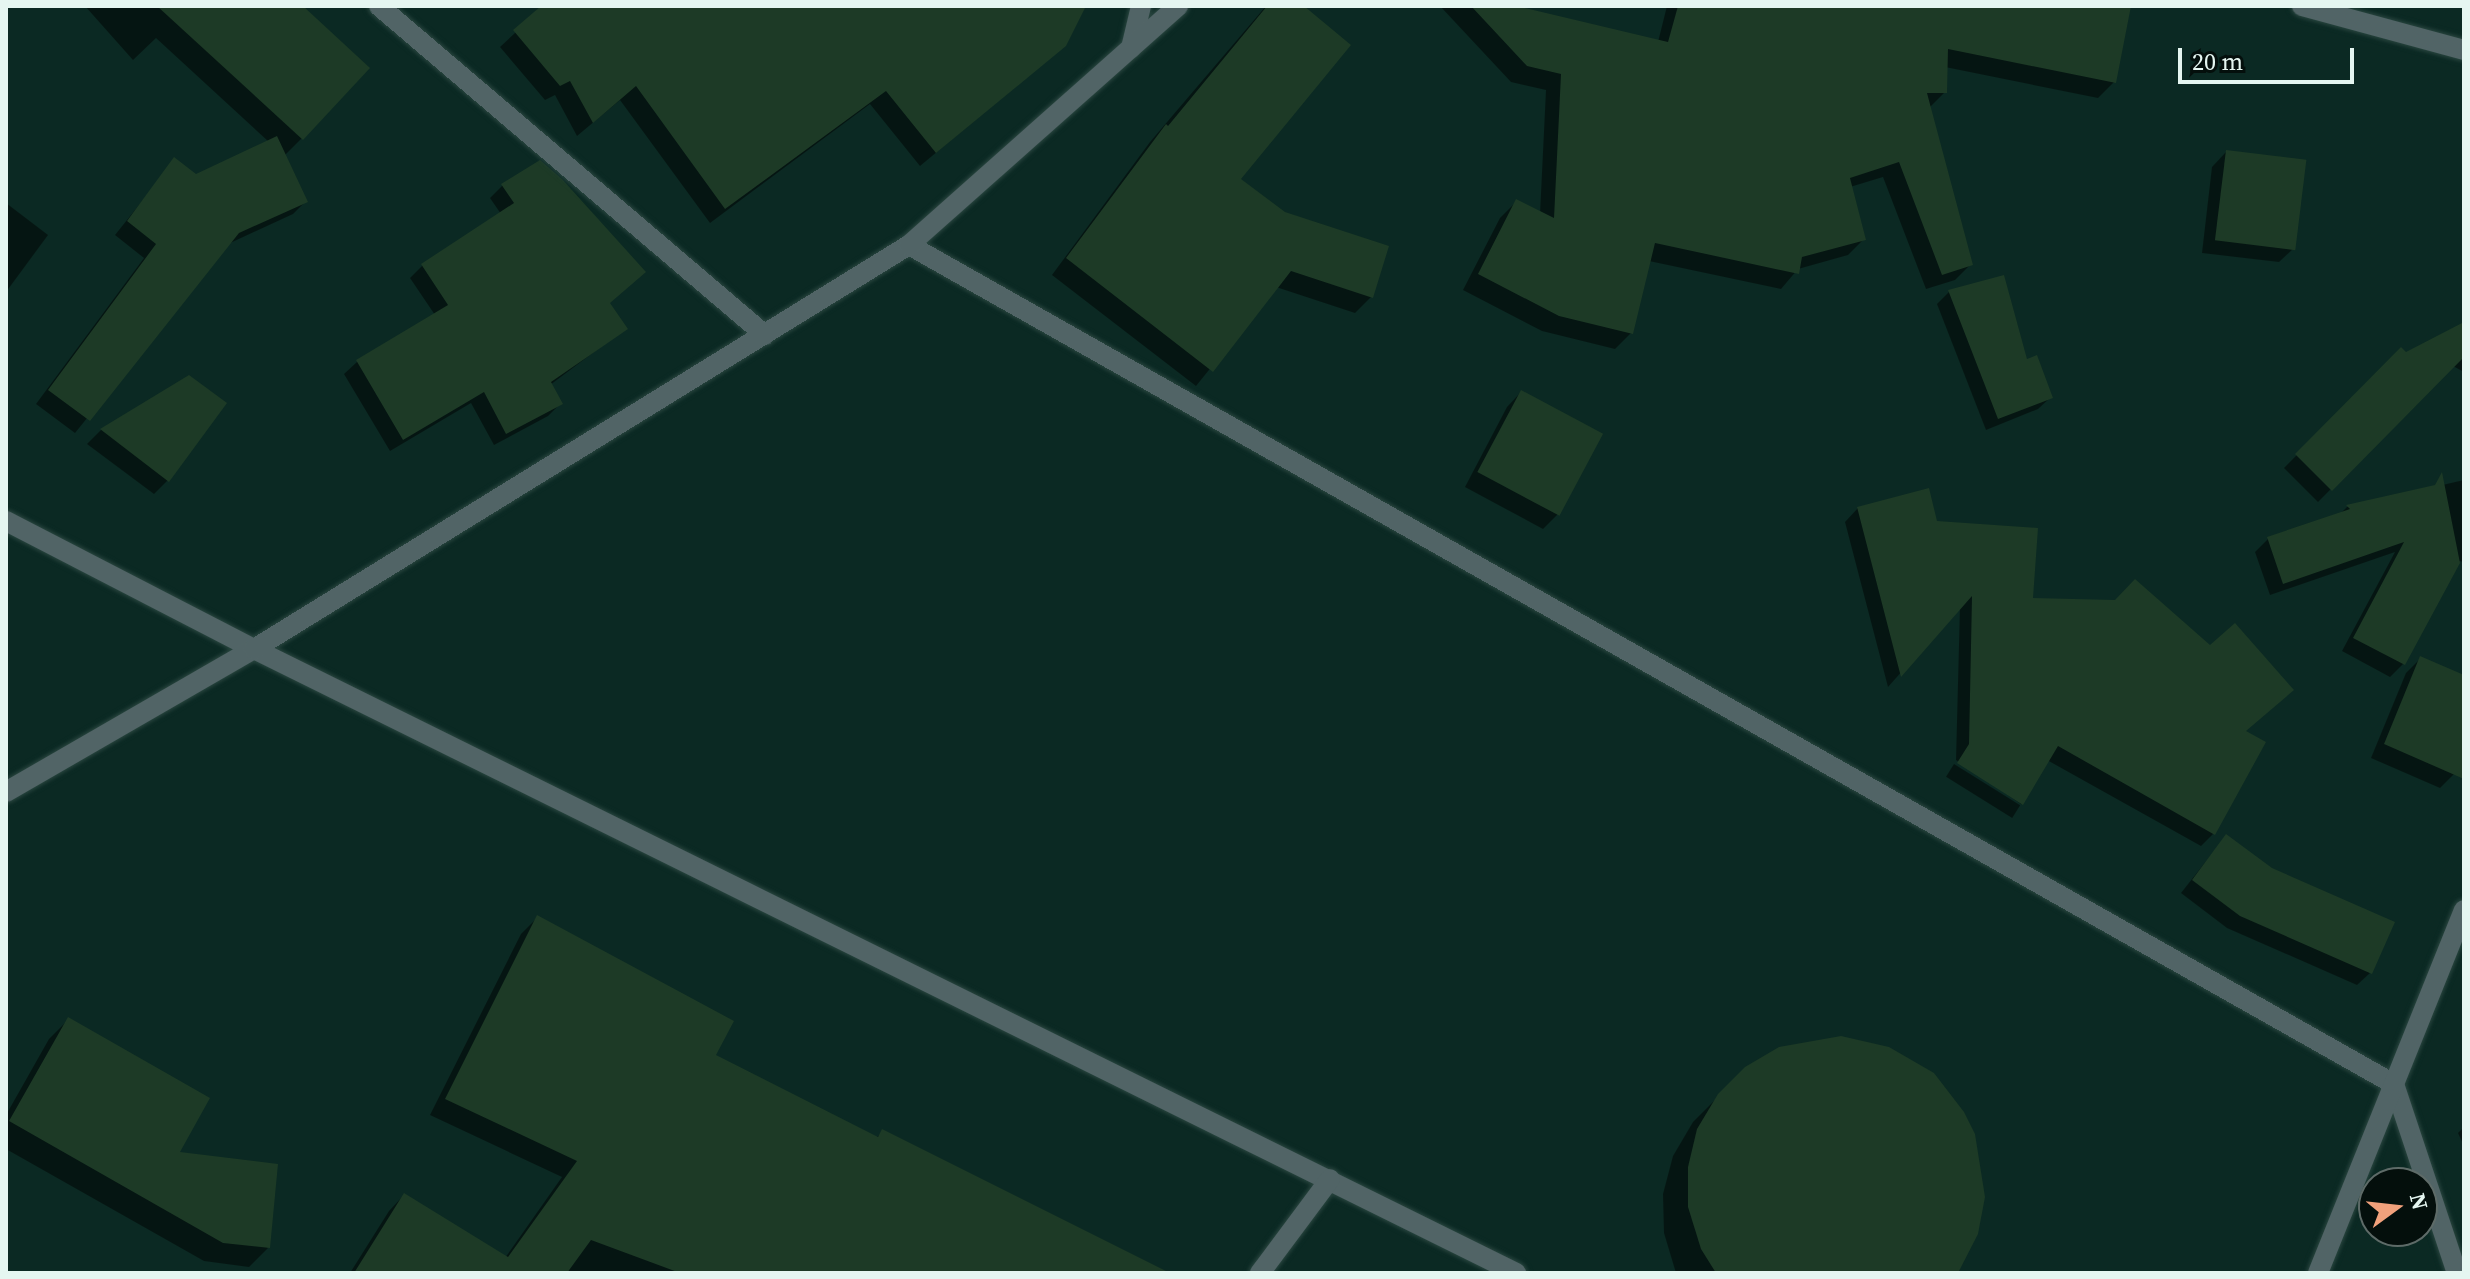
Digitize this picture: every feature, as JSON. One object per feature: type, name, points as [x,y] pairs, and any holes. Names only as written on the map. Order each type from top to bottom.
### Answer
[{"type":"street","points":[[379,6],[765,335]]},
{"type":"street","points":[[1131,48],[1141,6]]},
{"type":"street","points":[[6,792],[254,649],[909,245],[1178,6]]},
{"type":"street","points":[[2302,6],[2464,50]]},
{"type":"street","points":[[909,245],[2394,1084],[2457,1273]]},
{"type":"street","points":[[6,521],[254,649],[1516,1273]]},
{"type":"street","points":[[2318,1273],[2464,910]]},
{"type":"street","points":[[1260,1273],[1330,1179]]},
{"type":"building","points":[[157,6],[303,6],[370,68],[303,140]]},
{"type":"building","points":[[541,6],[1086,6],[1066,46],[936,153],[886,91],[725,209],[636,86],[593,123],[570,81],[560,86],[513,30]]},
{"type":"building","points":[[1267,6],[1304,6],[1351,45],[1241,179],[1285,212],[1389,246],[1373,298],[1291,271],[1213,372],[1066,258],[1166,124],[1168,126]]},
{"type":"building","points":[[1471,6],[1517,6],[1668,42],[1678,6],[2131,6],[2116,83],[1948,49],[1947,93],[1927,93],[1973,265],[1942,275],[1899,162],[1850,178],[1866,240],[1802,257],[1799,274],[1655,243],[1633,334],[1559,316],[1478,274],[1516,199],[1554,218],[1561,74],[1527,66]]},
{"type":"building","points":[[277,136],[308,202],[239,233],[90,421],[48,390],[156,244],[127,221],[174,157],[196,174]]},
{"type":"building","points":[[2226,150],[2306,160],[2295,250],[2215,240]]},
{"type":"building","points":[[540,160],[562,179],[646,272],[610,303],[628,329],[551,382],[563,404],[506,434],[484,392],[403,440],[356,360],[448,305],[421,264],[514,203],[501,184]]},
{"type":"building","points":[[2004,275],[2027,359],[2037,355],[2053,398],[1998,419],[1948,290]]},
{"type":"building","points":[[2464,322],[2464,357],[2332,491],[2295,454],[2401,347],[2406,352]]},
{"type":"building","points":[[189,375],[227,403],[169,482],[100,429]]},
{"type":"building","points":[[1521,390],[1603,434],[1559,516],[1477,472]]},
{"type":"building","points":[[2442,472],[2460,563],[2405,665],[2353,638],[2404,542],[2283,584],[2267,537],[2350,509],[2346,505],[2435,485]]},
{"type":"building","points":[[1929,488],[1937,521],[2038,528],[2033,598],[2115,600],[2135,579],[2210,645],[2235,623],[2294,690],[2246,731],[2266,742],[2215,835],[2058,746],[2023,805],[1957,763],[1969,744],[1972,596],[1901,677],[1857,507]]},
{"type":"building","points":[[2420,656],[2464,675],[2464,779],[2384,744]]},
{"type":"building","points":[[2226,834],[2272,868],[2395,922],[2372,974],[2240,916],[2192,880]]},
{"type":"building","points":[[537,915],[734,1021],[716,1055],[878,1137],[882,1129],[1170,1273],[680,1273],[591,1240],[567,1273],[354,1273],[404,1193],[508,1257],[577,1161],[445,1099]]},
{"type":"building","points":[[68,1017],[210,1098],[180,1152],[278,1164],[270,1248],[223,1243],[9,1121]]},
{"type":"building","points":[[1841,1036],[1889,1047],[1934,1073],[1964,1112],[1975,1134],[1985,1197],[1978,1234],[1958,1273],[1716,1273],[1701,1249],[1688,1207],[1688,1167],[1697,1129],[1718,1094],[1745,1067],[1779,1047]]}]
